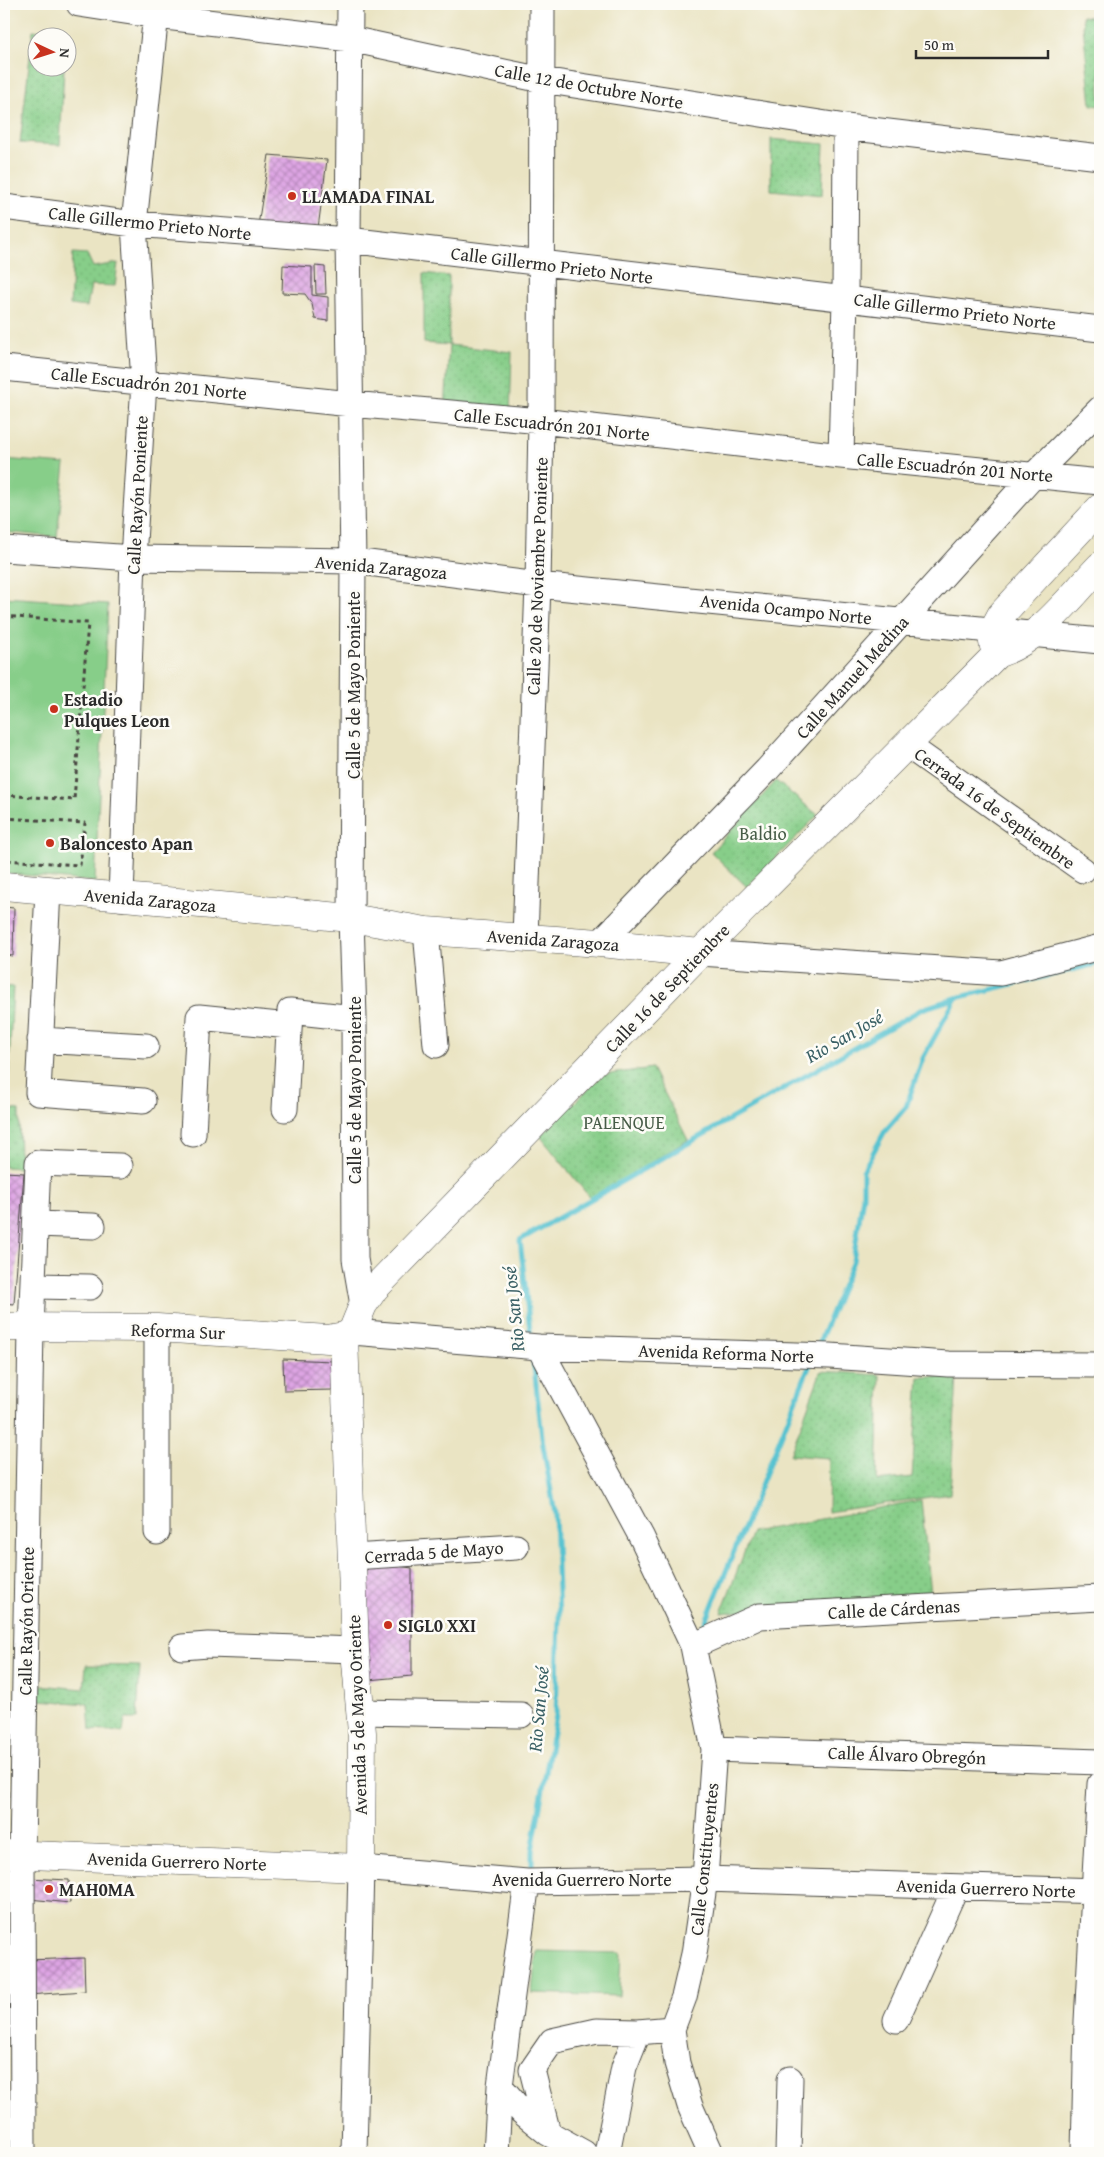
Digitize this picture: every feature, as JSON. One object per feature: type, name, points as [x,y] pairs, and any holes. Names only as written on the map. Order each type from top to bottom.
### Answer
[{"type":"main road","name":"Calle 16 de Septiembre","points":[[348,1334],[363,1305],[374,1289],[700,954],[907,745],[995,642],[1001,615],[1100,508]]},
{"type":"main road","name":"Calle 16 de Septiembre","points":[[995,642],[1012,649],[1033,635],[1100,566]]},
{"type":"main road","name":"Avenida Zaragoza","points":[[4,886],[351,918],[426,931],[600,943],[700,954]]},
{"type":"main road","name":"Reforma Sur","points":[[4,1327],[157,1328],[328,1339],[348,1334]]},
{"type":"main road","name":"Avenida 5 de Mayo Oriente","points":[[348,1334],[355,1650],[361,1712],[361,1868]]},
{"type":"main road","name":"Avenida Guerrero Norte","points":[[13,1854],[361,1868]]},
{"type":"street","name":"Calle 12 de Octubre Norte","points":[[79,4],[157,10],[350,39],[542,80],[846,127],[1100,156]]},
{"type":"street","name":"Calle 5 de Mayo Poniente","points":[[350,4],[348,240],[353,561],[351,918],[354,1018],[355,1259],[363,1305]]},
{"type":"street","name":"Calle 20 de Noviembre Poniente","points":[[525,937],[542,422],[542,4]]},
{"type":"street","name":"Calle Rayón Poniente","points":[[121,898],[133,558],[144,383],[134,224],[157,10]]},
{"type":"street","points":[[841,456],[846,298],[846,127]]},
{"type":"street","name":"Calle Gillermo Prieto Norte","points":[[4,207],[134,224],[348,240],[1100,329]]},
{"type":"street","name":"Calle Escuadrón 201 Norte","points":[[4,368],[542,422],[841,456],[1100,482]]},
{"type":"street","name":"Calle Manuel Medina","points":[[600,943],[767,770],[1035,474],[1100,409]]},
{"type":"street","points":[[4,549],[133,558]]},
{"type":"street","name":"Avenida Zaragoza","points":[[133,558],[353,561],[538,584]]},
{"type":"street","name":"Avenida Ocampo Norte","points":[[538,584],[903,621],[995,642]]},
{"type":"street","points":[[1033,635],[1100,641]]},
{"type":"street","name":"Cerrada 16 de Septiembre","points":[[907,745],[1082,870]]},
{"type":"street","points":[[48,890],[38,1093],[143,1101]]},
{"type":"street","points":[[426,931],[436,1045]]},
{"type":"street","name":"Avenida Zaragoza","points":[[700,954],[1001,973],[1100,947]]},
{"type":"street","points":[[285,1109],[290,1011],[354,1018]]},
{"type":"street","points":[[193,1134],[199,1017],[289,1026]]},
{"type":"street","points":[[40,1040],[146,1046]]},
{"type":"street","name":"Calle Rayón Oriente","points":[[23,2153],[13,1854],[38,1163],[120,1166]]},
{"type":"street","points":[[36,1224],[93,1226]]},
{"type":"street","points":[[33,1286],[90,1287]]},
{"type":"street","points":[[157,1328],[157,1532]]},
{"type":"street","name":"Avenida Reforma Norte","points":[[348,1334],[539,1347],[830,1356],[948,1364],[1100,1365]]},
{"type":"street","name":"Calle Constituyentes","points":[[539,1347],[642,1538],[694,1646],[714,1749],[706,1879],[694,1954],[684,1997],[672,2030],[677,2063],[690,2106],[711,2153]]},
{"type":"street","name":"Cerrada 5 de Mayo","points":[[352,1557],[516,1547]]},
{"type":"street","name":"Calle de Cárdenas","points":[[694,1646],[760,1616],[1100,1598]]},
{"type":"street","points":[[182,1647],[208,1645],[355,1650]]},
{"type":"street","points":[[361,1712],[522,1715]]},
{"type":"street","name":"Calle Álvaro Obregón","points":[[714,1749],[1100,1762]]},
{"type":"street","points":[[1084,2153],[1093,2021],[1100,1784]]},
{"type":"street","name":"Avenida Guerrero Norte","points":[[361,1868],[527,1882],[706,1879],[1098,1891]]},
{"type":"street","name":"Avenida 5 de Mayo Oriente","points":[[354,2153],[361,1868]]},
{"type":"street","points":[[496,2153],[500,2086],[527,1882]]},
{"type":"street","points":[[896,2020],[956,1887]]},
{"type":"street","points":[[548,2133],[532,2070],[552,2041],[597,2031],[638,2032],[672,2030]]},
{"type":"street","points":[[607,2153],[624,2067],[638,2032]]},
{"type":"street","points":[[788,2153],[790,2079]]},
{"type":"street","points":[[500,2086],[522,2112],[548,2133],[584,2153]]},
{"type":"path","points":[[4,616],[88,623],[74,800],[4,795]]},
{"type":"path","points":[[4,818],[84,823],[80,865],[4,860]]},
{"type":"green space","points":[[1082,16],[1100,18],[1100,106],[1091,105]]},
{"type":"green space","points":[[28,73],[28,78],[63,78],[60,145],[20,143]]},
{"type":"green space","points":[[771,139],[824,144],[822,195],[771,190]]},
{"type":"green space","points":[[73,253],[87,254],[93,267],[118,263],[115,286],[91,285],[87,307],[70,305]]},
{"type":"green space","points":[[424,273],[449,276],[449,345],[424,343]]},
{"type":"green space","points":[[449,345],[512,352],[510,417],[445,410]]},
{"type":"green space","points":[[4,459],[65,464],[57,537],[4,532]]},
{"type":"green space","name":"Estadio Pulques Leon","points":[[4,597],[108,604],[95,882],[4,873]]},
{"type":"green space","name":"Baldio","points":[[776,781],[818,815],[747,887],[711,852]]},
{"type":"green space","points":[[4,986],[13,987],[7,1109],[19,1110],[20,1168],[4,1167]]},
{"type":"green space","name":"PALENQUE","points":[[652,1068],[688,1140],[591,1199],[540,1136],[603,1075]]},
{"type":"green space","points":[[821,1371],[880,1375],[877,1481],[912,1477],[919,1377],[957,1377],[950,1494],[828,1512],[829,1458],[790,1455]]},
{"type":"green space","points":[[921,1500],[931,1593],[721,1613],[752,1532]]},
{"type":"green space","points":[[86,1665],[140,1666],[137,1719],[125,1719],[123,1732],[90,1730],[88,1704],[27,1699],[28,1684],[84,1689]]},
{"type":"green space","points":[[536,1951],[621,1953],[619,1996],[532,1993]]},
{"type":"building","name":"LLAMADA FINAL","points":[[269,155],[327,160],[317,236],[257,232]]},
{"type":"building","points":[[283,265],[312,267],[312,295],[328,297],[328,321],[315,319],[312,304],[305,294],[282,293]]},
{"type":"building","points":[[315,266],[325,267],[326,294],[316,294]]},
{"type":"building","points":[[4,907],[14,908],[13,956],[4,955]]},
{"type":"building","points":[[4,1172],[24,1173],[14,1304],[4,1303]]},
{"type":"building","points":[[283,1359],[333,1361],[334,1390],[284,1391]]},
{"type":"building","name":"SIGL0 XXI","points":[[376,1563],[412,1568],[412,1676],[367,1680],[361,1574]]},
{"type":"building","name":"MAH0MA","points":[[28,1878],[69,1880],[70,1903],[29,1899]]},
{"type":"building","points":[[84,1958],[85,1991],[28,1995],[27,1960]]},
{"type":"waterway","name":"Rio San José","points":[[817,1348],[853,1261],[863,1196],[863,1171],[885,1131],[906,1107],[923,1058],[956,998],[1100,963]]},
{"type":"waterway","name":"Rio San José","points":[[531,1339],[520,1240],[922,1009],[956,998]]},
{"type":"waterway","name":"Rio San José","points":[[532,1871],[532,1851],[556,1715],[559,1617],[555,1514],[543,1445],[533,1358]]},
{"type":"waterway","name":"Rio San José","points":[[701,1633],[811,1362]]},
{"type":"place","name":"LLAMADA FINAL","points":[[292,196]]},
{"type":"place","name":"Estadio Pulques Leon","points":[[54,709]]},
{"type":"place","name":"Baloncesto Apan","points":[[50,843]]},
{"type":"place","name":"SIGL0 XXI","points":[[388,1625]]},
{"type":"place","name":"MAH0MA","points":[[49,1889]]}]
